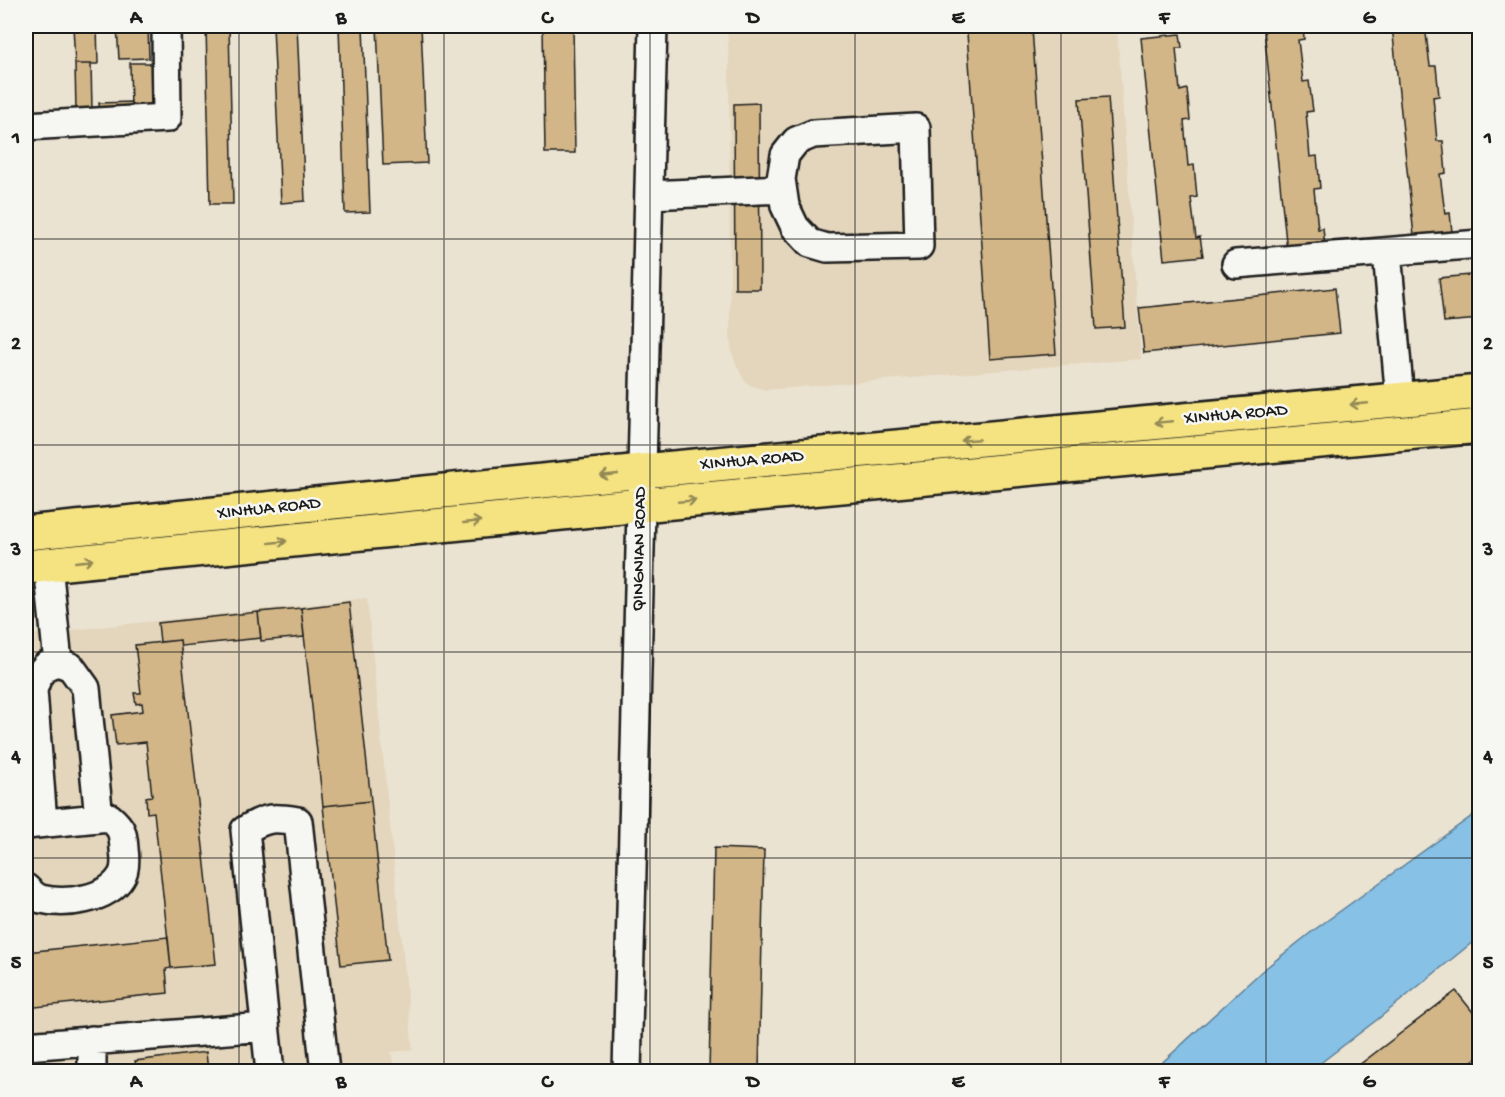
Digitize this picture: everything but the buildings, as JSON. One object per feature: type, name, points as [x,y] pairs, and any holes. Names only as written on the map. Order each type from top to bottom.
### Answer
[{"type":"main road","name":"XINHUA ROAD","points":[[26,533],[642,471],[1479,392]]},
{"type":"main road","name":"XINHUA ROAD","points":[[37,566],[641,505],[1479,426]]},
{"type":"street","points":[[26,126],[167,118],[166,26]]},
{"type":"street","name":"QINGNIAN ROAD","points":[[627,1071],[653,26]]},
{"type":"street","points":[[916,128],[919,246],[826,248],[810,243],[795,227],[785,207],[782,189],[781,179],[785,155],[796,141],[813,134],[916,128]]},
{"type":"street","points":[[649,195],[782,189]]},
{"type":"street","points":[[1236,264],[1479,244]]},
{"type":"street","points":[[1387,252],[1400,400]]},
{"type":"street","points":[[37,566],[58,662]]},
{"type":"street","points":[[26,888],[38,898],[62,901],[82,900],[113,887],[123,874],[125,855],[123,838],[120,826],[109,817],[99,818],[34,824],[33,690],[38,676],[46,666],[58,662],[71,667],[86,688],[99,818]]},
{"type":"street","points":[[270,1071],[245,830],[261,821],[275,818],[298,821],[325,1071]]},
{"type":"street","points":[[26,1046],[266,1028]]},
{"type":"street","points":[[92,1040],[93,1071]]},
{"type":"shaded area","points":[[727,26],[1117,26],[1141,359],[765,390],[750,385],[744,380],[736,364],[730,338]]},
{"type":"shaded area","points":[[367,598],[413,1050],[391,1052],[395,1071],[26,1071],[26,635]]},
{"type":"water","points":[[1479,811],[1479,937],[1378,1019],[1310,1071],[1153,1071],[1262,971],[1314,930]]}]
